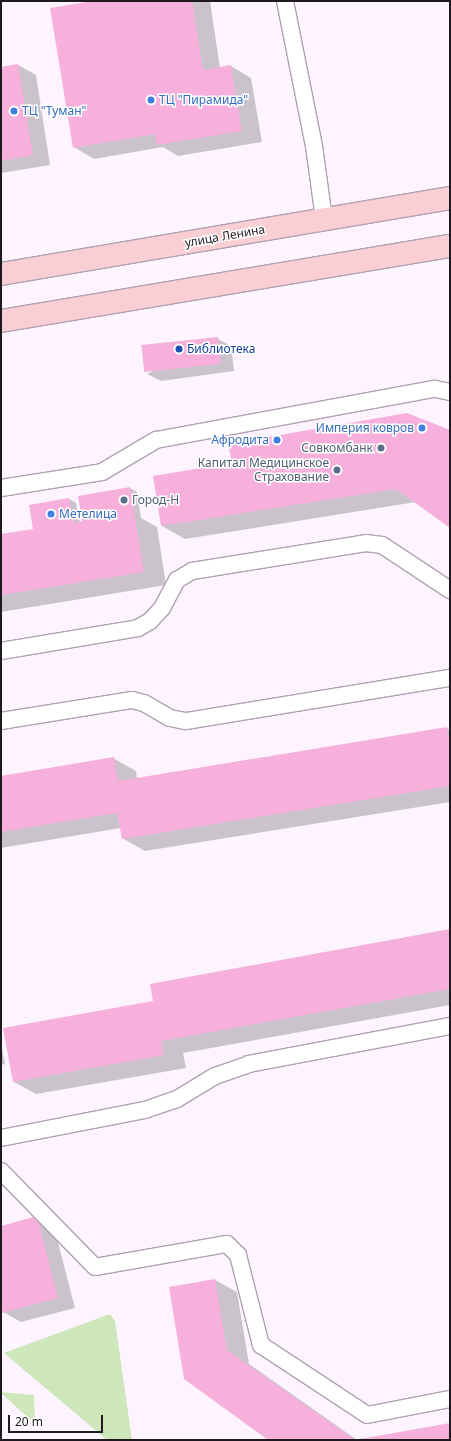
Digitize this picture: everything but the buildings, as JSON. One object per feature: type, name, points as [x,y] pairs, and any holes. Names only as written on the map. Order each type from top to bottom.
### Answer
[{"type":"main road","name":"улица Ленина","points":[[1,274],[450,198]]},
{"type":"main road","points":[[1,321],[450,246]]},
{"type":"lane","points":[[285,1],[314,146],[324,219]]},
{"type":"lane","points":[[1,488],[102,472],[156,440],[435,389],[450,392]]},
{"type":"lane","points":[[1,651],[138,628],[150,621],[162,608],[177,580],[192,571],[366,543],[382,545],[450,590]]},
{"type":"lane","points":[[1,721],[132,700],[144,703],[170,718],[186,721],[450,678]]},
{"type":"lane","points":[[1,1138],[146,1110],[177,1099],[215,1076],[249,1064],[450,1026]]},
{"type":"lane","points":[[1,1171],[94,1267],[226,1244],[238,1255],[261,1345],[367,1415],[450,1399]]},
{"type":"green space","points":[[110,1314],[115,1321],[132,1440],[107,1440],[4,1353]]},
{"type":"green space","points":[[1,1393],[34,1395],[35,1424]]},
{"type":"place","name":"ТЦ \"Пирамида\"","points":[[151,100]]},
{"type":"place","name":"ТЦ \"Туман\"","points":[[14,111]]},
{"type":"place","name":"Библиотека","points":[[179,349]]},
{"type":"place","name":"Империя ковров","points":[[422,428]]},
{"type":"place","name":"Афродита","points":[[277,440]]},
{"type":"place","name":"Совкомбанк","points":[[381,448]]},
{"type":"place","name":"Капитал Медицинское Страхование","points":[[337,470]]},
{"type":"place","name":"Город-Н","points":[[124,500]]},
{"type":"place","name":"Метелица","points":[[51,514]]}]
